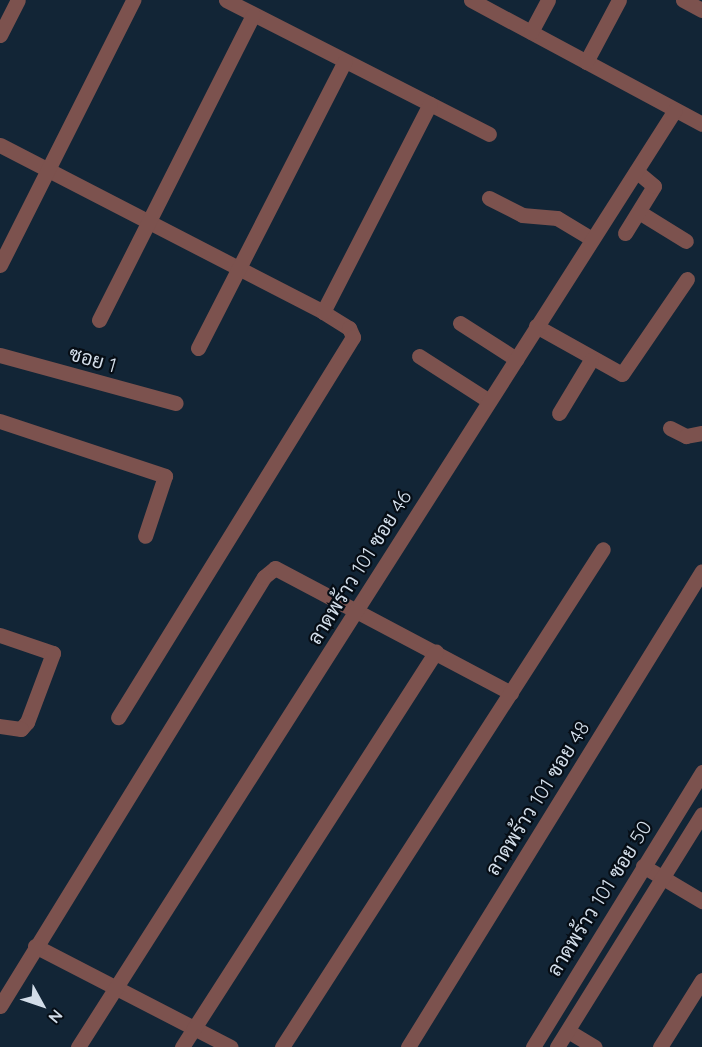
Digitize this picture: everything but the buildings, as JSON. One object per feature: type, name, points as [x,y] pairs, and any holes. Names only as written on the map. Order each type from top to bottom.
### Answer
[{"type":"street","points":[[0,35],[18,0]]},
{"type":"street","points":[[0,265],[133,0]]},
{"type":"street","points":[[226,0],[489,135]]},
{"type":"street","points":[[471,0],[702,124]]},
{"type":"street","points":[[531,32],[548,0]]},
{"type":"street","points":[[586,62],[619,0]]},
{"type":"street","points":[[683,0],[702,10]]},
{"type":"street","points":[[99,320],[146,223],[254,15]]},
{"type":"street","points":[[198,348],[240,272],[345,61]]},
{"type":"street","points":[[323,312],[430,104]]},
{"type":"street","name":"ลาดพร้าว 101 ซอย 46","points":[[78,1047],[675,110]]},
{"type":"street","points":[[0,145],[240,272],[323,312],[349,328],[352,345],[118,717]]},
{"type":"street","points":[[625,233],[654,186],[636,171]]},
{"type":"street","points":[[489,198],[522,215],[557,218],[592,240]]},
{"type":"street","points":[[639,212],[686,241]]},
{"type":"street","points":[[536,326],[591,360],[623,373],[687,279]]},
{"type":"street","points":[[460,323],[516,358]]},
{"type":"street","name":"ซอย 1","points":[[0,355],[176,403]]},
{"type":"street","points":[[419,356],[489,401]]},
{"type":"street","points":[[559,413],[591,360]]},
{"type":"street","points":[[0,421],[165,476],[145,536]]},
{"type":"street","points":[[670,428],[686,436],[702,433]]},
{"type":"street","points":[[282,1047],[603,549]]},
{"type":"street","points":[[0,1006],[264,577],[281,569],[511,693]]},
{"type":"street","name":"ลาดพร้าว 101 ซอย 48","points":[[408,1047],[702,571]]},
{"type":"street","points":[[0,635],[53,653],[27,722],[21,729],[0,726]]},
{"type":"street","points":[[182,1047],[436,651]]},
{"type":"street","name":"ลาดพร้าว 101 ซอย 50","points":[[533,1047],[702,772]]},
{"type":"street","points":[[557,1047],[702,814]]},
{"type":"street","points":[[644,866],[702,902]]},
{"type":"street","points":[[35,946],[117,986],[231,1047]]},
{"type":"street","points":[[660,1047],[702,980]]},
{"type":"street","points":[[568,1031],[595,1047]]}]
